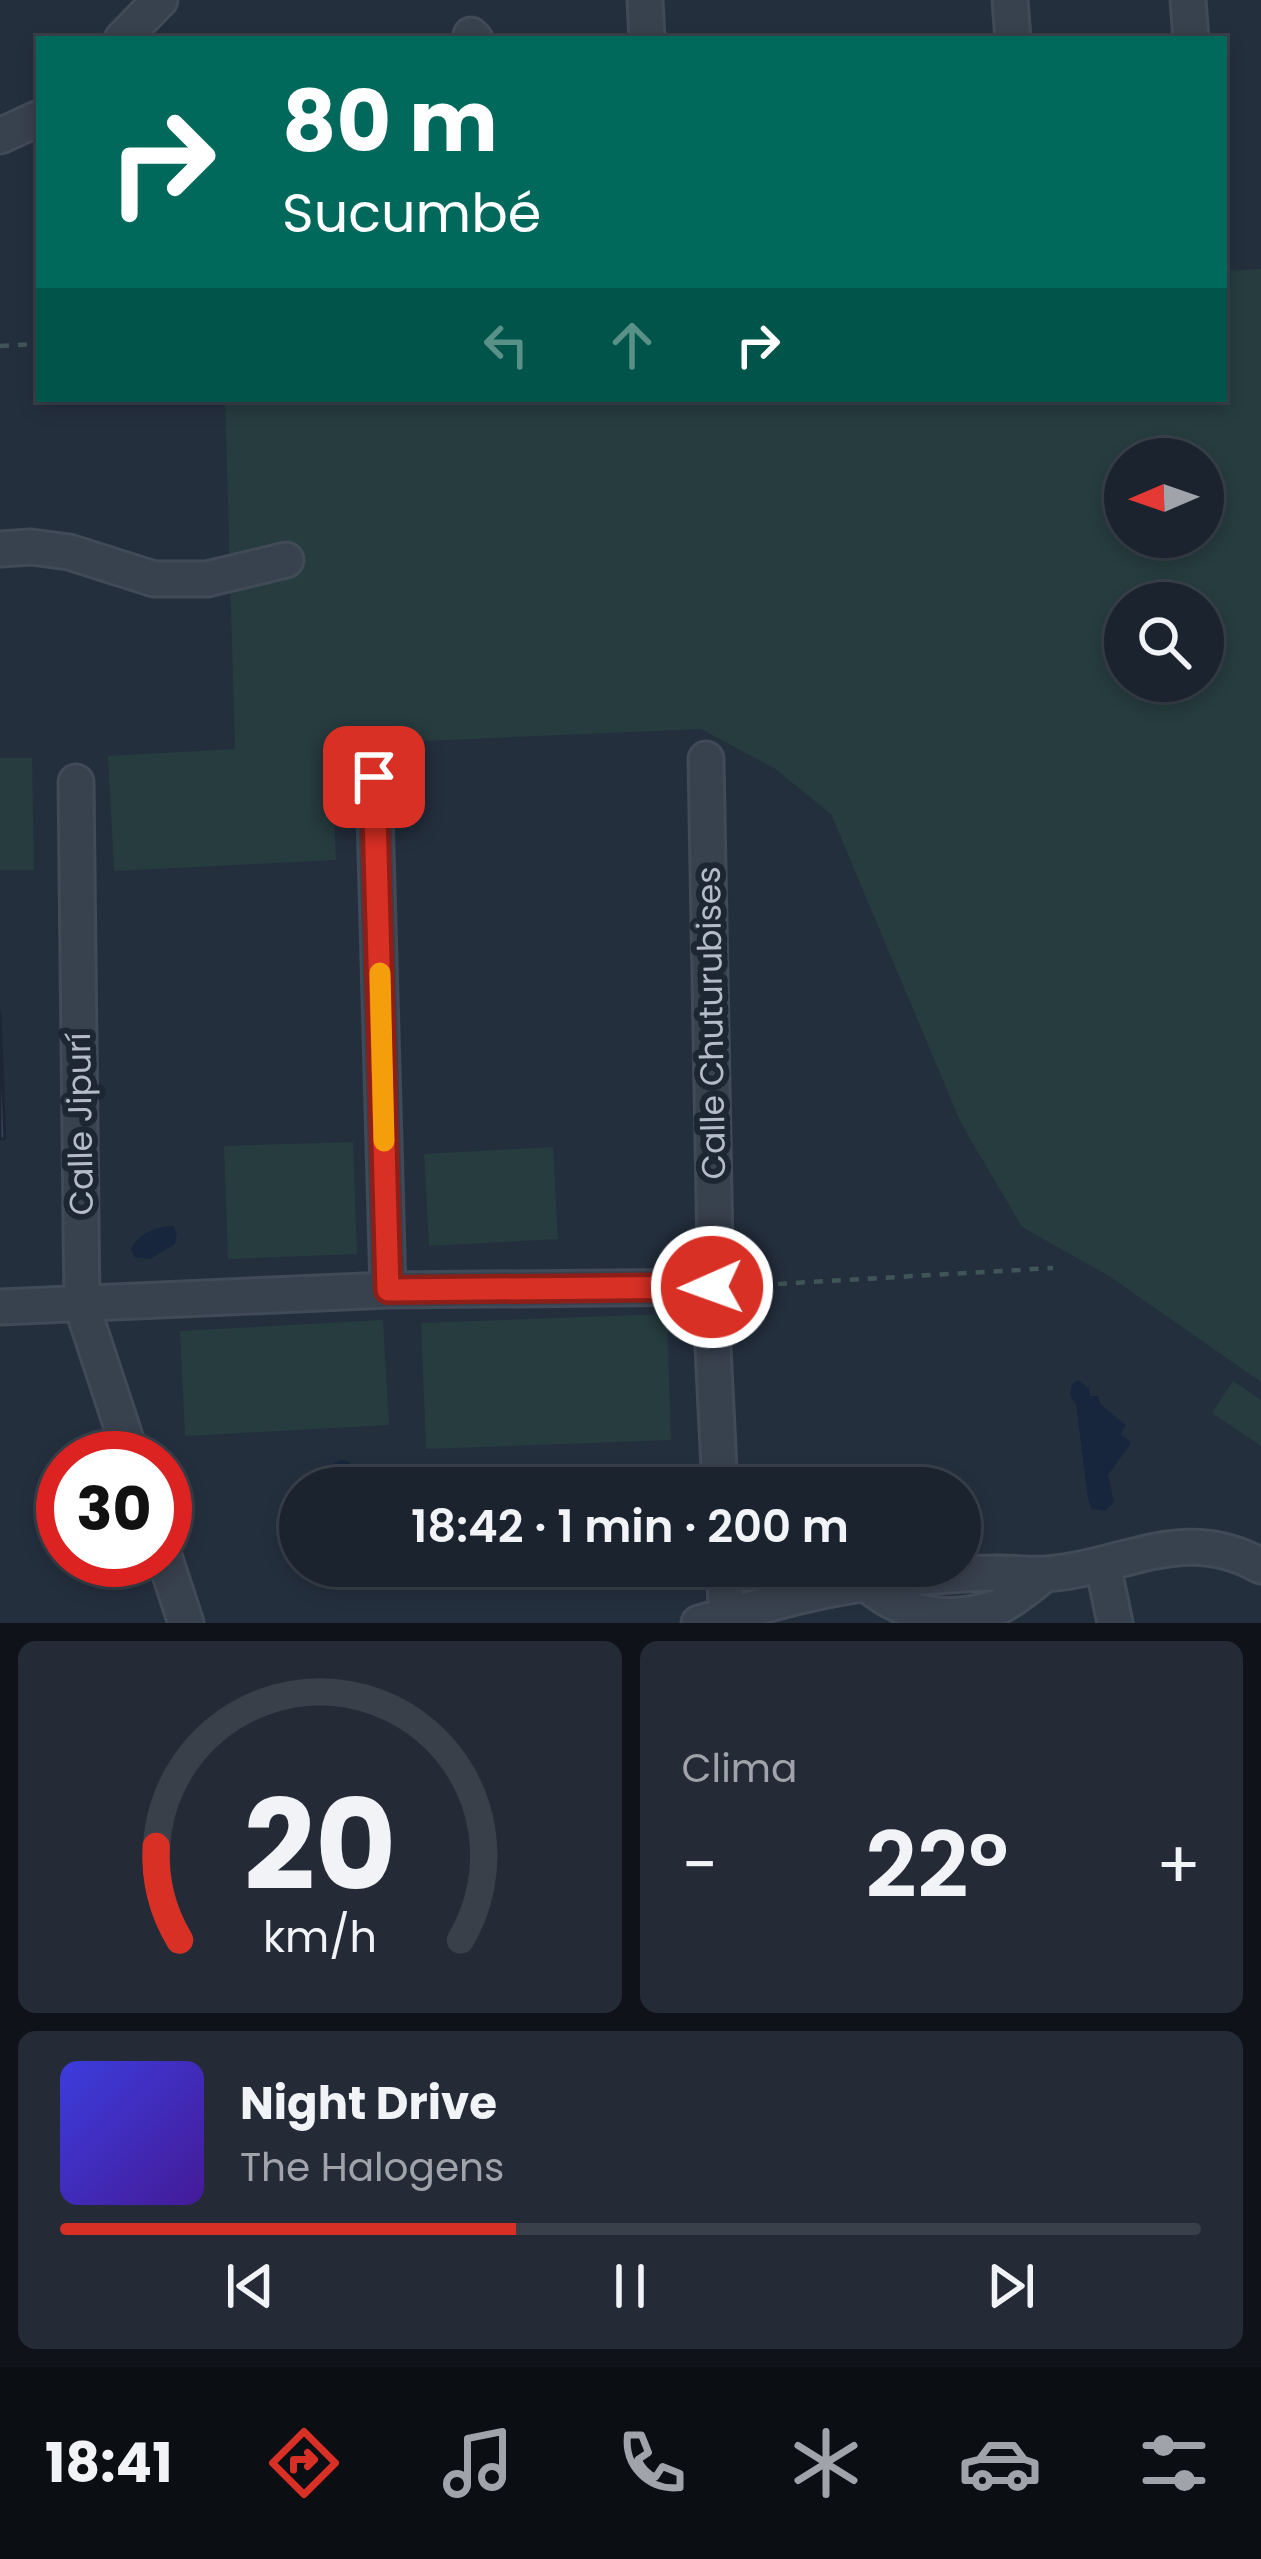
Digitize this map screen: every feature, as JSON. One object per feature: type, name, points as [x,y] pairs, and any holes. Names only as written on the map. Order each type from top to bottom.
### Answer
[{"type":"street","points":[[125,36],[160,0]]},
{"type":"street","points":[[645,0],[647,36]]},
{"type":"street","points":[[1010,0],[1013,36]]},
{"type":"street","points":[[1188,0],[1191,36]]},
{"type":"street","points":[[0,136],[36,119]]},
{"type":"street","points":[[0,549],[69,552],[154,579],[207,579],[286,560]]},
{"type":"street","name":"Calle Chuturubises","points":[[706,759],[716,1250],[712,1287],[719,1467]]},
{"type":"street","points":[[374,777],[388,1290]]},
{"type":"street","name":"Calle Jipurí","points":[[76,782],[82,1306],[123,1431]]},
{"type":"street","points":[[0,1307],[388,1290],[712,1287]]},
{"type":"street","points":[[721,1587],[717,1621],[867,1584],[907,1611],[955,1617],[999,1590],[1045,1574],[1103,1565],[1168,1546],[1229,1551],[1261,1567]]},
{"type":"street","points":[[1103,1565],[1115,1623]]},
{"type":"street","points":[[174,1587],[186,1623]]},
{"type":"path","points":[[0,346],[36,344]]},
{"type":"path","points":[[712,1287],[1053,1268]]},
{"type":"green space","points":[[1261,269],[1261,1382],[1109,1276],[1022,1227],[961,1123],[831,814],[774,768],[701,729],[331,745],[336,860],[114,871],[108,756],[235,749],[225,402],[1227,402],[1227,271]]},
{"type":"green space","points":[[0,758],[32,758],[34,870],[0,870]]},
{"type":"green space","points":[[353,1142],[357,1254],[228,1259],[224,1146]]},
{"type":"green space","points":[[553,1147],[558,1239],[429,1246],[424,1154]]},
{"type":"green space","points":[[667,1314],[671,1440],[426,1449],[421,1323]]},
{"type":"green space","points":[[383,1320],[389,1425],[192,1436],[192,1431],[185,1431],[180,1331]]},
{"type":"green space","points":[[1233,1381],[1261,1400],[1261,1446],[1212,1413]]},
{"type":"water","points":[[173,1226],[175,1244],[150,1259],[135,1258],[131,1249],[138,1239],[154,1229]]},
{"type":"water","points":[[1078,1380],[1126,1425],[1121,1434],[1131,1443],[1108,1475],[1114,1502],[1105,1511],[1092,1509],[1088,1499],[1076,1404],[1070,1395]]},
{"type":"water","points":[[341,1460],[354,1467],[326,1467]]},
{"type":"building","points":[[0,1011],[5,1139],[0,1139]]},
{"type":"slow traffic","points":[[380,973],[384,1141]]},
{"type":"route","points":[[374,777],[388,1290],[712,1287]]}]
